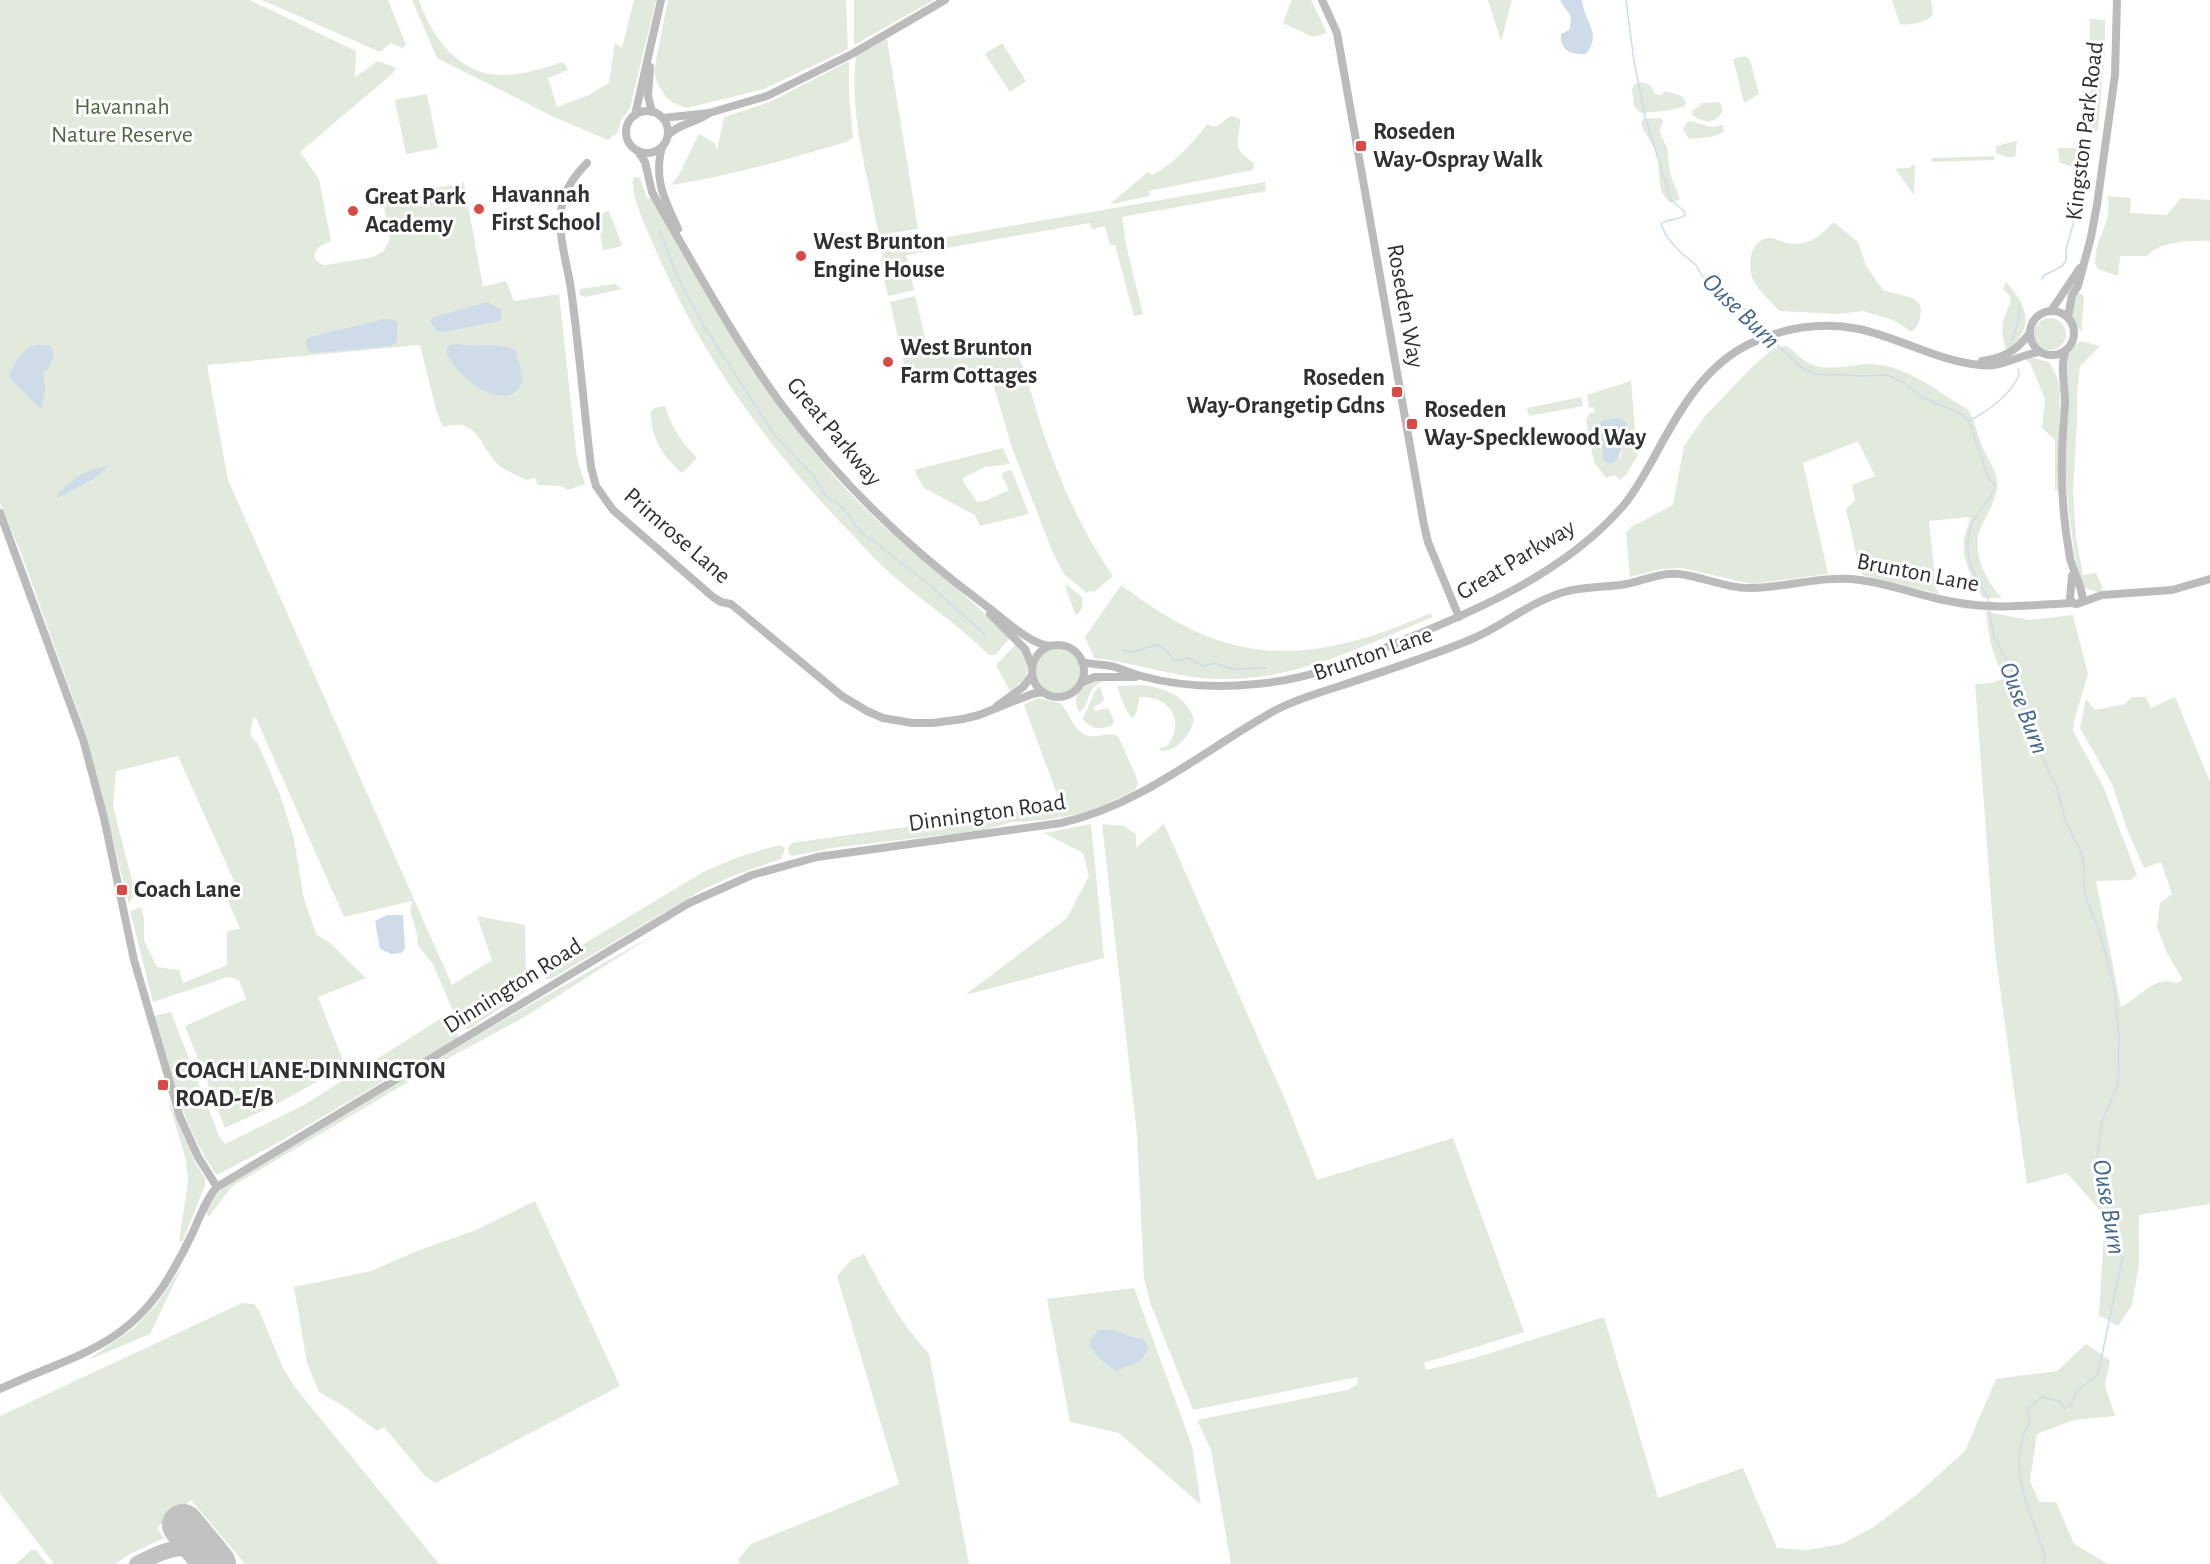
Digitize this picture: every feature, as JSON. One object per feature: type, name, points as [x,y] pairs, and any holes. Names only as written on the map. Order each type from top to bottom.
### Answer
[{"type":"street","name":"Great Parkway","points":[[661,0],[635,115],[629,121],[626,134],[629,142],[645,162],[652,192],[696,270],[743,348],[782,405],[816,448],[856,492],[912,545],[1034,642],[1049,646],[1069,647],[1082,662],[1116,668],[1142,676]]},
{"type":"street","points":[[635,115],[652,112],[663,118],[709,113],[766,96],[852,54],[945,0]]},
{"type":"street","name":"Roseden Way","points":[[1322,0],[1337,33],[1424,525],[1428,542],[1459,616]]},
{"type":"street","name":"Kingston Park Road","points":[[2067,318],[2068,308],[2078,286],[2091,237],[2106,147],[2115,75],[2117,0]]},
{"type":"street","name":"Great Parkway","points":[[650,55],[648,96],[652,112]]},
{"type":"street","points":[[668,135],[680,124],[700,119],[709,113]]},
{"type":"street","points":[[663,118],[668,135]]},
{"type":"street","name":"Great Parkway","points":[[668,135],[658,163],[660,183],[696,270]]},
{"type":"street","points":[[638,151],[651,153],[662,147]]},
{"type":"street","name":"Primrose Lane","points":[[587,163],[568,188],[561,211],[561,227],[591,467],[596,486],[605,500],[713,597],[721,602],[732,604],[829,686],[867,711],[901,722],[933,723],[971,717],[1042,692]]},
{"type":"street","name":"Kingston Park Road","points":[[2052,311],[2082,265]]},
{"type":"street","points":[[2062,376],[2049,356],[2039,352],[2032,345],[2029,334],[2034,320],[2041,314],[2052,311],[2059,312],[2067,318],[2072,325],[2074,335],[2062,363],[2065,399],[2062,459],[2063,503],[2076,596]]},
{"type":"street","name":"Great Parkway","points":[[971,594],[1025,649],[1035,684],[1042,692],[1053,697],[1062,697],[1073,692],[1095,676],[1142,676],[1211,686],[1259,684],[1289,679],[1373,653],[1459,616],[1509,592],[1564,558],[1594,535],[1625,504],[1675,420],[1699,385],[1726,359],[1755,341],[1806,327],[1843,327],[1861,330],[1923,351],[1981,366],[1993,365],[2039,352]]},
{"type":"street","name":"Great Parkway","points":[[1964,362],[2004,356],[2018,348],[2029,334]]},
{"type":"street","points":[[2049,356],[2065,352]]},
{"type":"street","points":[[0,513],[83,739],[104,819],[134,960],[177,1108],[198,1157],[217,1187]]},
{"type":"street","name":"Brunton Lane","points":[[1146,790],[1189,766],[1233,735],[1277,709],[1466,642],[1546,598],[1575,590],[1619,585],[1670,574],[1749,588],[1859,579],[1954,603],[1995,606],[2050,604],[2076,596],[2172,590],[2210,579]]},
{"type":"street","points":[[1032,670],[1038,654],[1049,646]]},
{"type":"street","points":[[1080,685],[1084,674],[1082,662]]},
{"type":"street","name":"Primrose Lane","points":[[994,708],[1025,685],[1032,670]]},
{"type":"street","name":"Dinnington Road","points":[[0,1389],[86,1353],[124,1330],[141,1315],[159,1294],[184,1251],[207,1201],[217,1187],[688,903],[724,886],[780,866],[817,857],[1061,823],[1102,812],[1146,790]]},
{"type":"green space","name":"Havannah Nature Reserve","points":[[0,0],[250,0],[356,51],[355,77],[378,61],[396,68],[300,152],[319,179],[331,241],[318,248],[315,257],[320,263],[326,265],[373,257],[384,251],[390,238],[382,197],[464,183],[483,287],[506,281],[514,301],[559,294],[577,458],[585,484],[568,490],[561,486],[538,485],[535,478],[527,480],[501,467],[472,430],[465,426],[443,427],[437,413],[420,345],[207,365],[228,480],[452,985],[492,960],[477,916],[525,925],[526,987],[523,993],[469,1029],[463,1028],[459,1025],[433,964],[418,946],[410,911],[412,901],[344,917],[256,718],[253,718],[250,735],[258,744],[280,795],[294,839],[304,899],[316,934],[330,943],[366,978],[318,997],[345,1066],[275,1105],[225,1128],[185,1026],[246,999],[239,980],[228,977],[153,1002],[130,911],[141,907],[144,919],[144,941],[157,967],[179,970],[183,983],[227,965],[227,931],[240,929],[224,891],[235,883],[178,756],[116,771],[113,806],[135,892],[129,904],[86,734],[21,553],[0,503]],"holes":[[[109,466],[94,479],[58,495],[81,476]]]},
{"type":"green space","points":[[262,0],[388,0],[406,45],[402,48],[391,43],[380,52]]},
{"type":"green space","points":[[412,0],[419,0],[430,24],[445,47],[465,64],[477,70],[490,74],[509,75],[563,62],[568,70],[548,78],[557,107],[589,95],[609,83],[615,43],[622,48],[634,0],[656,0],[630,108],[621,121],[617,133],[608,140],[556,118],[437,58]]},
{"type":"green space","points":[[668,0],[846,0],[848,49],[764,89],[687,108],[673,103],[666,97],[658,85],[654,71]]},
{"type":"green space","points":[[854,0],[934,0],[854,45]]},
{"type":"green space","points":[[1292,0],[1311,0],[1327,33],[1313,37],[1283,23]]},
{"type":"green space","points":[[1488,0],[1512,0],[1501,41]]},
{"type":"green space","points":[[1892,0],[1931,0],[1933,15],[1918,23],[1900,24]]},
{"type":"green space","points":[[2090,19],[2105,20],[2105,49],[2098,129],[2090,135]]},
{"type":"green space","points":[[887,39],[918,229],[879,235],[857,124],[855,79],[856,56]]},
{"type":"green space","points":[[1002,43],[1026,81],[1010,92],[985,54]]},
{"type":"green space","points":[[1745,56],[1750,60],[1759,94],[1744,103],[1733,59]]},
{"type":"green space","points":[[849,61],[853,138],[759,167],[671,185],[679,175],[699,134],[715,143],[717,151],[724,117],[770,102]]},
{"type":"green space","points":[[1642,82],[1651,86],[1655,94],[1661,95],[1665,91],[1682,96],[1686,103],[1684,107],[1641,113],[1634,106],[1632,89],[1635,84]]},
{"type":"green space","points":[[427,94],[438,148],[406,154],[395,100]]},
{"type":"green space","points":[[1720,102],[1723,110],[1713,120],[1700,120],[1692,115],[1692,111],[1703,103]]},
{"type":"green space","points":[[1231,116],[1240,120],[1239,148],[1254,163],[1253,170],[1149,191],[1150,196],[1110,204],[1148,172],[1152,175],[1175,159],[1207,124],[1217,126]]},
{"type":"green space","points":[[1661,118],[1663,122],[1660,132],[1667,148],[1670,174],[1680,199],[1671,203],[1660,187],[1657,154],[1641,124],[1643,119]]},
{"type":"green space","points":[[1690,121],[1711,127],[1723,125],[1724,131],[1712,137],[1689,139],[1683,129]]},
{"type":"green space","points":[[2017,141],[2015,157],[2006,157],[1996,153],[1996,146]]},
{"type":"green space","points":[[2058,148],[2090,148],[2083,171],[2059,162]]},
{"type":"green space","points":[[1994,156],[1994,160],[1932,162],[1932,158]]},
{"type":"green space","points":[[1915,165],[1914,195],[1896,170],[1910,168]]},
{"type":"green space","points":[[634,177],[640,178],[647,199],[651,198],[740,349],[790,421],[816,455],[864,508],[1010,638],[995,655],[989,655],[880,564],[820,500],[763,432],[737,396],[690,321],[638,208],[633,190]]},
{"type":"green space","points":[[1265,182],[1266,191],[1122,217],[1126,245],[1143,314],[1134,316],[1115,245],[1110,245],[1105,226],[1092,229],[1090,223],[906,255],[914,290],[888,296],[882,269],[882,256],[889,247]]},
{"type":"green space","points":[[2107,196],[2131,198],[2130,213],[2167,215],[2181,198],[2210,200],[2210,241],[2167,245],[2152,251],[2147,256],[2120,256],[2118,276],[2098,269],[2095,263],[2096,250],[2108,215]]},
{"type":"green space","points":[[609,211],[622,245],[603,250],[599,226],[602,213]]},
{"type":"green space","points":[[1832,223],[1858,242],[1866,266],[1883,290],[1912,298],[1920,304],[1920,319],[1912,332],[1893,320],[1863,311],[1838,314],[1779,311],[1757,287],[1752,277],[1750,263],[1758,243],[1770,238],[1800,244],[1818,237]]},
{"type":"green space","points":[[2006,282],[2020,300],[2026,318],[2021,334],[2006,351],[2002,332],[2003,321],[2011,301],[2010,296],[2003,289]]},
{"type":"green space","points":[[615,284],[622,289],[586,297],[581,296],[579,292],[581,289]]},
{"type":"green space","points":[[2077,292],[2083,295],[2083,332],[2078,328],[2072,314]]},
{"type":"green space","points":[[915,296],[930,358],[1011,351],[1016,355],[1025,371],[1047,444],[1075,512],[1113,576],[1094,592],[1087,593],[1064,574],[1053,553],[1011,445],[990,379],[978,372],[929,377],[920,376],[905,369],[890,302]]},
{"type":"green space","points":[[2050,318],[2061,323],[2066,334],[2061,345],[2050,350],[2039,345],[2034,334],[2039,323]]},
{"type":"green space","points":[[2081,341],[2100,346],[2080,366],[2073,491],[2076,538],[2083,575],[2096,573],[2102,587],[2101,593],[2085,588],[2079,575],[2067,492],[2066,363],[2070,350]]},
{"type":"green space","points":[[1787,346],[1806,362],[1819,367],[1833,368],[1868,364],[1892,368],[1925,383],[1967,409],[1972,416],[1997,480],[1994,499],[1981,527],[1977,546],[1985,575],[2002,598],[1983,598],[1969,570],[1964,548],[1970,517],[1929,521],[1936,588],[1939,594],[1863,575],[1860,571],[1846,509],[1855,500],[1852,485],[1875,476],[1858,441],[1803,463],[1828,574],[1752,584],[1682,568],[1662,569],[1630,577],[1626,533],[1631,527],[1673,505],[1684,446],[1705,416],[1753,366],[1774,348]]},
{"type":"green space","points":[[2024,358],[2049,362],[2060,389],[2058,490],[2055,491],[2055,440],[2042,428],[2045,399],[2030,363]]},
{"type":"green space","points":[[1631,381],[1637,456],[1626,475],[1620,480],[1615,475],[1606,478],[1594,462],[1586,420],[1590,413],[1595,412],[1593,407],[1589,408],[1587,395]],"holes":[[[1618,417],[1626,436],[1620,458],[1601,441],[1597,426],[1602,421]]]},
{"type":"green space","points":[[1581,397],[1583,406],[1529,416],[1527,408]]},
{"type":"green space","points":[[665,406],[678,434],[697,458],[682,473],[669,460],[655,438],[651,411]]},
{"type":"green space","points":[[1003,448],[1010,464],[985,467],[963,478],[963,481],[977,502],[985,501],[1009,490],[1001,474],[1012,471],[1029,514],[980,526],[975,515],[924,488],[914,470]]},
{"type":"green space","points":[[1067,585],[1083,598],[1083,607],[1076,616],[1065,586]]},
{"type":"green space","points":[[1121,585],[1181,624],[1210,637],[1239,646],[1269,651],[1334,646],[1378,634],[1431,613],[1432,617],[1349,652],[1291,671],[1261,677],[1201,678],[1094,658],[1085,637]]},
{"type":"green space","points":[[1986,612],[2030,620],[2073,615],[2088,674],[2073,731],[2103,786],[2137,875],[2131,880],[2096,881],[2121,1007],[2155,984],[2169,981],[2177,983],[2183,980],[2167,953],[2157,927],[2160,903],[2172,894],[2161,862],[2144,868],[2126,827],[2113,786],[2080,728],[2086,699],[2095,710],[2125,704],[2132,697],[2146,697],[2151,708],[2175,697],[2210,782],[2210,1204],[2139,1215],[2139,1264],[2132,1305],[2118,1326],[2099,1315],[2105,1216],[2067,1173],[2027,1184],[1995,952],[1975,684],[1992,683],[2005,678],[1992,646]]},
{"type":"green space","points":[[1016,644],[1026,658],[1028,670],[1022,681],[1010,691],[997,664]]},
{"type":"green space","points":[[1058,649],[1073,656],[1080,671],[1073,686],[1058,693],[1043,686],[1036,671],[1043,656]]},
{"type":"green space","points":[[1099,680],[1106,680],[1094,687],[1086,704],[1079,712],[1077,695],[1088,685]]},
{"type":"green space","points":[[1143,685],[1167,691],[1180,699],[1186,704],[1194,719],[1183,741],[1173,748],[1162,751],[1159,748],[1167,746],[1173,737],[1175,728],[1175,719],[1167,705],[1160,700],[1140,697],[1136,714],[1132,718],[1125,708],[1118,686]]},
{"type":"green space","points":[[1098,687],[1104,699],[1093,707],[1095,711],[1108,708],[1114,721],[1112,725],[1104,728],[1093,727],[1083,719]]},
{"type":"green space","points":[[1038,698],[1060,703],[1075,727],[1084,734],[1118,736],[1136,776],[1138,784],[1135,790],[1078,814],[1045,820],[1012,822],[984,830],[832,848],[793,856],[789,854],[788,848],[792,843],[1061,805],[1024,705]]},
{"type":"green space","points":[[1091,824],[1104,958],[965,995],[1067,918],[1089,876],[1083,853],[1044,833]]},
{"type":"green space","points":[[1102,824],[1124,826],[1136,834],[1136,848],[1164,824],[1286,1102],[1317,1180],[1453,1138],[1524,1332],[1424,1363],[1426,1370],[1471,1359],[1604,1317],[1658,1498],[1743,1468],[1777,1548],[1807,1550],[1842,1544],[1872,1528],[1915,1496],[1965,1451],[1996,1379],[2057,1371],[2086,1344],[2110,1360],[2105,1385],[2115,1416],[2074,1420],[2037,1434],[2030,1481],[2039,1502],[2056,1502],[2074,1544],[2108,1564],[1231,1564],[1211,1450],[1197,1420],[1347,1390],[1358,1384],[1357,1377],[1193,1410],[1151,1305],[1144,1278],[1137,1134]]},
{"type":"green space","points":[[779,845],[785,848],[781,859],[704,889],[551,979],[543,976],[544,968],[703,872],[741,856]]},
{"type":"green space","points":[[655,934],[523,1018],[452,1056],[231,1187],[209,1217],[206,1212],[208,1208],[218,1193],[228,1184],[519,1011]]},
{"type":"green space","points":[[171,1012],[219,1136],[225,1144],[304,1105],[448,1014],[459,1037],[274,1145],[217,1175],[205,1157],[186,1118],[153,1016]]},
{"type":"green space","points":[[167,1096],[195,1162],[205,1179],[205,1185],[183,1241],[179,1241],[188,1182],[186,1160]]},
{"type":"green space","points":[[535,1201],[620,1386],[435,1483],[425,1476],[384,1427],[377,1431],[345,1407],[319,1392],[307,1363],[294,1287],[371,1271],[417,1251],[476,1230]]},
{"type":"green space","points":[[864,1254],[885,1294],[929,1354],[969,1564],[740,1564],[738,1560],[751,1544],[899,1484],[837,1276],[851,1260]]},
{"type":"green space","points":[[183,1265],[150,1334],[88,1360],[134,1328],[156,1305]]},
{"type":"green space","points":[[1134,1288],[1192,1446],[1201,1505],[1119,1433],[1070,1422],[1047,1299]],"holes":[[[1127,1335],[1138,1337],[1149,1349],[1144,1355],[1116,1371],[1105,1364]]]},
{"type":"green space","points":[[242,1303],[254,1304],[259,1310],[283,1368],[294,1386],[439,1564],[245,1564],[191,1500],[157,1528],[164,1538],[130,1554],[115,1564],[54,1564],[0,1493],[0,1416]]},
{"type":"green space","points":[[31,1550],[36,1550],[47,1564],[16,1564]]},
{"type":"water","points":[[1560,0],[1582,0],[1593,33],[1591,47],[1586,54],[1571,53],[1562,44],[1561,34],[1569,30],[1571,20]]},
{"type":"water","points":[[487,302],[500,309],[502,314],[500,321],[443,332],[437,331],[430,321],[434,317]]},
{"type":"water","points":[[384,319],[395,320],[398,324],[396,343],[391,346],[315,353],[309,352],[306,346],[307,339],[310,337]]},
{"type":"water","points":[[36,345],[50,345],[54,356],[48,369],[43,373],[45,389],[40,409],[11,379],[9,374],[23,353]]},
{"type":"water","points":[[450,345],[493,345],[515,350],[522,374],[519,388],[514,393],[505,396],[494,395],[473,384],[456,367],[446,350]]},
{"type":"water","points":[[1618,417],[1627,423],[1626,433],[1621,451],[1612,464],[1604,461],[1602,445],[1595,431],[1602,421]]},
{"type":"water","points":[[110,465],[94,479],[57,498],[57,495],[81,475]]},
{"type":"water","points":[[387,915],[403,915],[405,949],[401,953],[391,954],[380,949],[375,921]]},
{"type":"water","points":[[1098,1330],[1115,1330],[1144,1339],[1149,1349],[1140,1361],[1116,1371],[1105,1364],[1089,1346],[1090,1340]]},
{"type":"waterway","name":"Ouse Burn","points":[[1626,0],[1634,61],[1645,117],[1671,200],[1684,211],[1685,215],[1661,224],[1667,237],[1696,265],[1708,286],[1722,287],[1729,291],[1764,333]]},
{"type":"waterway","points":[[2042,279],[2066,261],[2066,250],[2082,191]]},
{"type":"waterway","points":[[659,230],[679,280],[705,328],[774,434],[812,474],[827,497],[843,508],[860,531],[930,585],[985,635]]},
{"type":"waterway","points":[[2010,344],[2017,326],[2020,307]]},
{"type":"waterway","name":"Ouse Burn","points":[[1770,338],[1801,367],[1815,374],[1887,375],[1903,382],[1922,397],[1962,414],[1969,421],[1988,477],[1995,486],[1973,521],[1968,539],[1971,565],[1989,602]]},
{"type":"waterway","points":[[1969,421],[2004,396],[2015,383],[2019,375],[2018,368]]},
{"type":"waterway","name":"Ouse Burn","points":[[1989,610],[1994,637],[2011,668],[2022,698],[2027,725],[2057,788],[2065,820],[2083,857],[2085,896],[2100,934],[2114,986],[2119,1037],[2118,1085],[2102,1121],[2097,1159],[2109,1190],[2122,1259],[2098,1374],[2076,1392],[2072,1403],[2065,1409],[2059,1401],[2042,1397],[2027,1409],[2030,1422],[2019,1455],[2022,1489],[2045,1555],[2044,1564]]},
{"type":"waterway","points":[[1122,650],[1131,652],[1157,645],[1165,649],[1175,661],[1188,658],[1204,666],[1215,663],[1232,669],[1266,668]]},
{"type":"taxiway","points":[[137,1564],[166,1551],[184,1548],[212,1560]]},
{"type":"runway","points":[[183,1525],[215,1564]]},
{"type":"place","name":"Roseden Way-Ospray Walk","points":[[1361,146]]},
{"type":"place","name":"Havannah First School","points":[[479,209]]},
{"type":"place","name":"Great Park Academy","points":[[353,211]]},
{"type":"place","name":"West Brunton Engine House","points":[[801,256]]},
{"type":"place","name":"West Brunton Farm Cottages","points":[[888,362]]},
{"type":"place","name":"Roseden Way-Orangetip Gdns","points":[[1397,392]]},
{"type":"place","name":"Roseden Way-Specklewood Way","points":[[1412,424]]},
{"type":"place","name":"Coach Lane","points":[[122,890]]},
{"type":"place","name":"COACH LANE-DINNINGTON ROAD-E/B","points":[[163,1085]]}]
